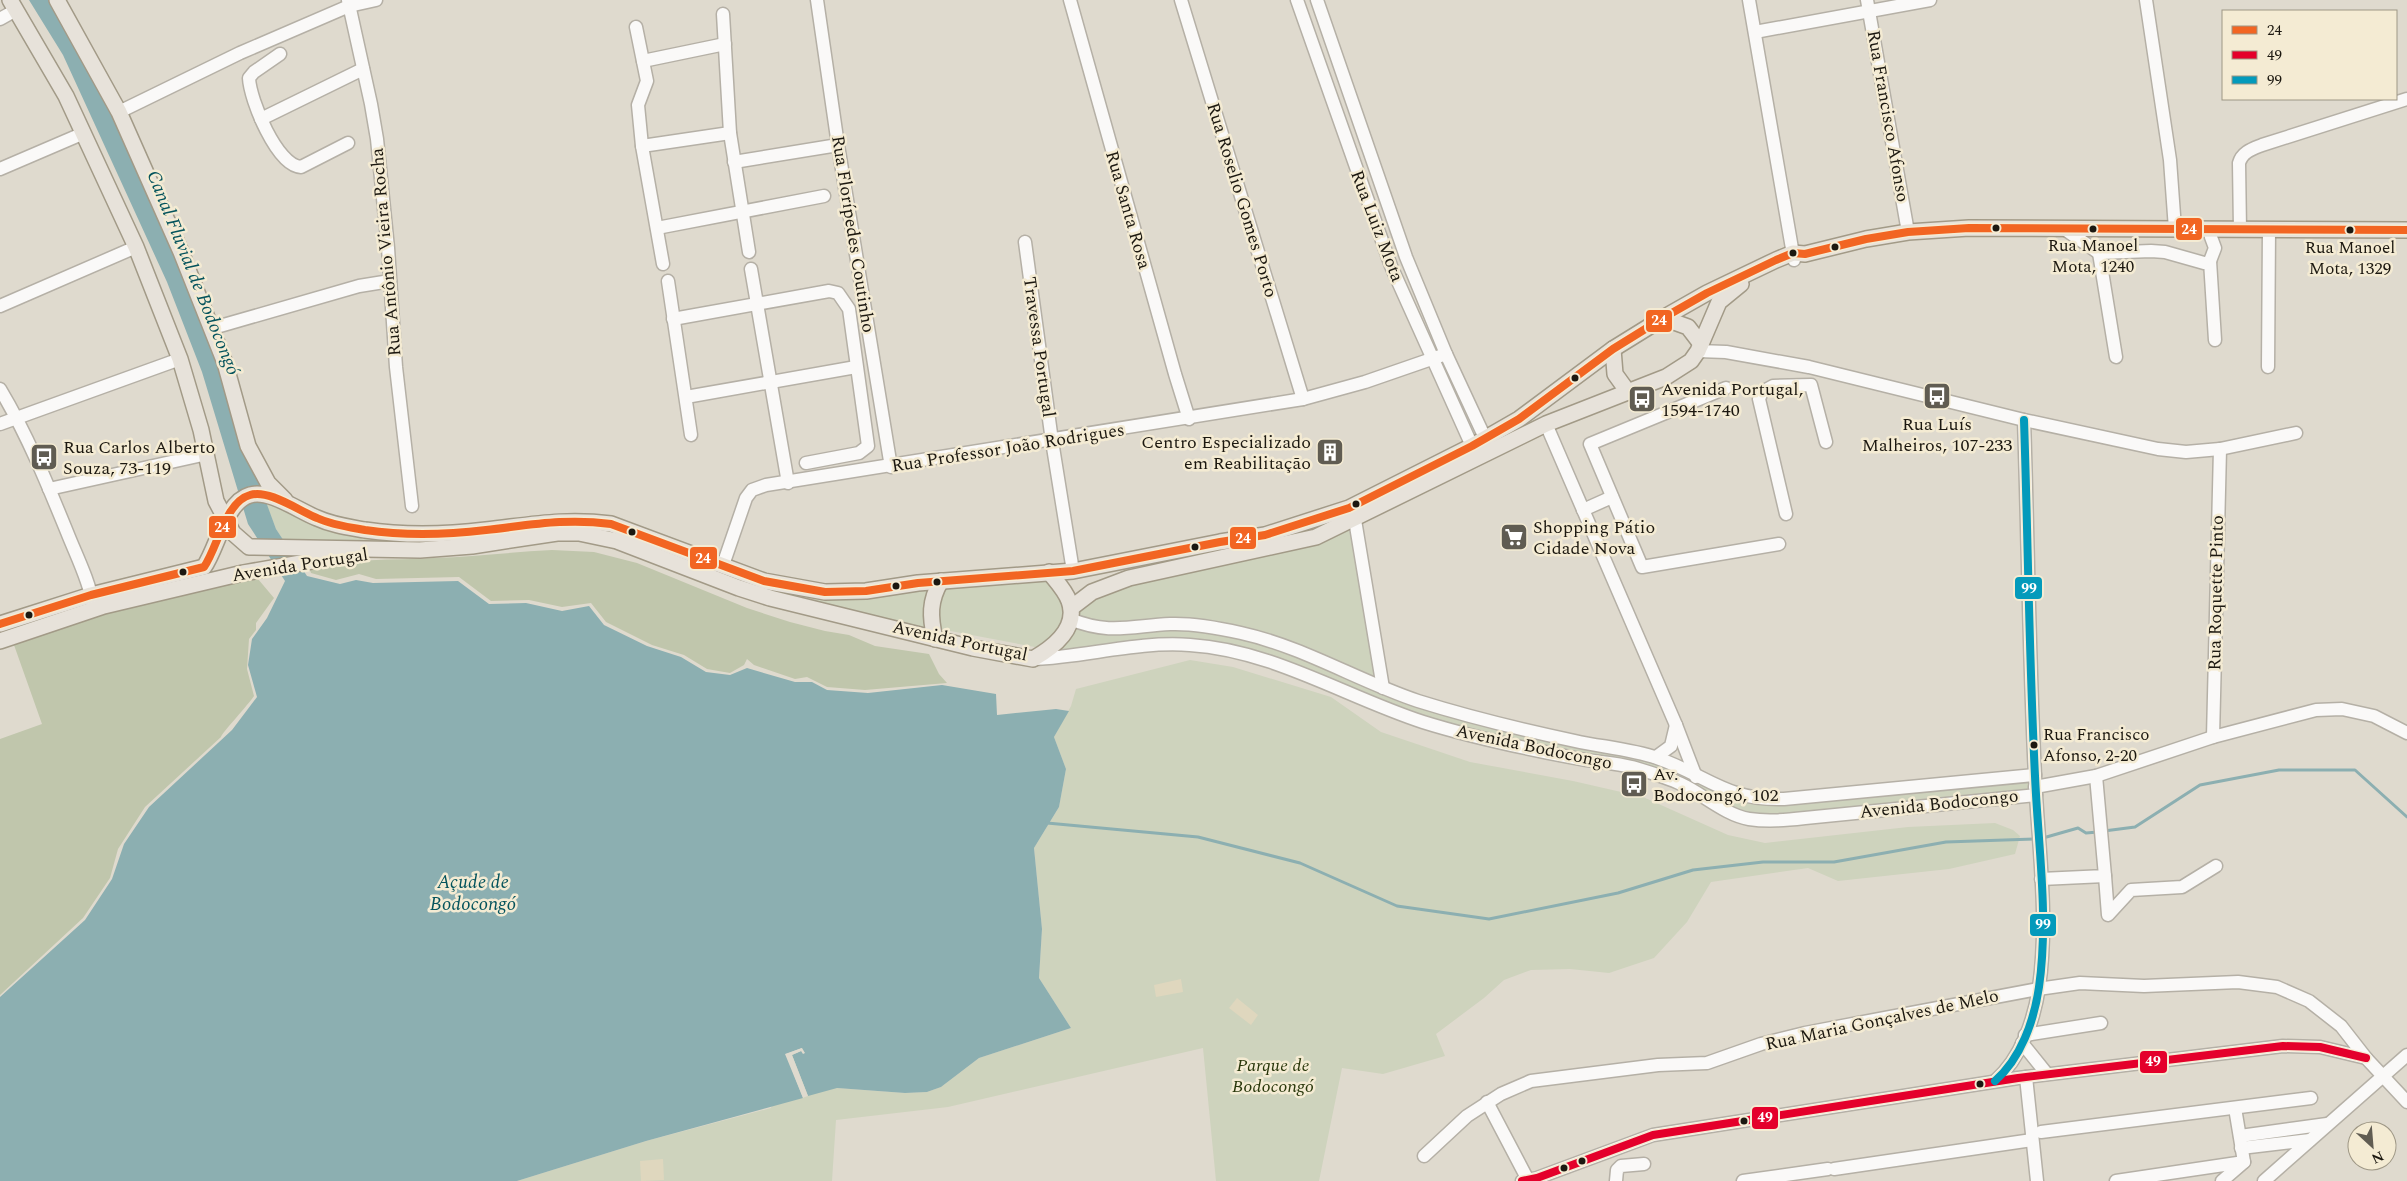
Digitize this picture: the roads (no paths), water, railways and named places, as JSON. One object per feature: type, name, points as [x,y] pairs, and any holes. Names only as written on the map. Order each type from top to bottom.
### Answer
[{"type":"main road","points":[[57,0],[119,112],[152,184],[213,328],[225,363],[248,446],[268,483],[290,505]]},
{"type":"main road","points":[[13,5],[84,133],[136,247],[180,359],[207,454],[216,501],[229,527]]},
{"type":"main road","points":[[1797,256],[1866,239],[1908,232],[1969,228],[2407,230]]},
{"type":"main road","name":"Avenida Portugal","points":[[0,641],[92,602],[204,567],[229,527],[233,507],[248,495],[267,496],[317,519],[344,527],[402,535],[485,530],[553,521],[584,521],[611,524],[764,581],[825,592],[866,591],[941,581],[1073,571],[1290,529],[1349,508],[1479,442],[1518,419],[1614,349],[1663,318],[1738,278],[1797,256]]},
{"type":"main road","name":"Avenida Portugal","points":[[229,527],[249,546],[298,555],[472,546],[557,533],[579,533],[599,536],[770,598],[935,639],[1033,659],[1059,641],[1066,632],[1070,614],[1092,592],[1129,578],[1186,564],[1300,542],[1355,520],[1497,446],[1546,424],[1658,381],[1691,361],[1699,348],[1719,302],[1735,288],[1797,256]]},
{"type":"main road","points":[[1663,318],[1688,327],[1698,338],[1699,348]]},
{"type":"main road","points":[[1614,349],[1615,374],[1628,392]]},
{"type":"main road","name":"Avenida Portugal","points":[[0,624],[92,602],[243,573],[298,555]]},
{"type":"main road","points":[[1049,572],[1064,591],[1070,614]]},
{"type":"main road","points":[[935,639],[930,618],[936,589],[941,581]]},
{"type":"street","points":[[119,112],[199,72],[348,3],[376,0]]},
{"type":"street","name":"Rua Florípedes Coutinho","points":[[817,0],[838,146],[891,467]]},
{"type":"street","name":"Rua Santa Rosa","points":[[1070,0],[1172,366],[1189,419]]},
{"type":"street","name":"Rua Roselio Gomes Porto","points":[[1182,0],[1303,399]]},
{"type":"street","name":"Rua Luiz Mota","points":[[1297,0],[1378,231],[1407,303],[1433,359],[1479,442]]},
{"type":"street","name":"Rua Luiz Mota","points":[[1317,0],[1390,213],[1479,442]]},
{"type":"street","points":[[1749,0],[1797,256]]},
{"type":"street","points":[[1755,32],[1869,6],[1930,0]]},
{"type":"street","points":[[2146,0],[2170,160],[2175,229]]},
{"type":"street","name":"Rua Antônio Vieira Rocha","points":[[348,3],[376,139],[396,367],[412,506]]},
{"type":"street","points":[[0,19],[13,5]]},
{"type":"street","name":"Rua Francisco Afonso","points":[[1869,6],[1908,232]]},
{"type":"street","points":[[724,14],[730,133],[750,252]]},
{"type":"street","points":[[636,27],[647,81],[638,105],[642,146],[663,264]]},
{"type":"street","points":[[643,61],[725,44]]},
{"type":"street","points":[[280,54],[254,72],[249,78],[252,97],[261,118],[281,153],[296,167],[308,164],[348,143]]},
{"type":"street","points":[[261,118],[363,69]]},
{"type":"street","points":[[2240,230],[2239,163],[2240,158],[2245,152],[2407,98]]},
{"type":"street","points":[[0,169],[84,133]]},
{"type":"street","points":[[642,146],[730,133]]},
{"type":"street","points":[[734,162],[838,146]]},
{"type":"street","points":[[657,228],[824,196]]},
{"type":"street","points":[[2063,228],[2099,253],[2165,252],[2196,262],[2210,261]]},
{"type":"street","points":[[2208,229],[2216,248],[2210,261],[2215,340]]},
{"type":"street","points":[[2268,367],[2269,230]]},
{"type":"street","name":"Travessa Portugal","points":[[1025,242],[1052,441],[1073,571]]},
{"type":"street","points":[[0,306],[136,247]]},
{"type":"street","points":[[2099,253],[2116,357]]},
{"type":"street","points":[[751,269],[788,483]]},
{"type":"street","points":[[213,328],[359,286],[390,282]]},
{"type":"street","points":[[668,282],[692,435]]},
{"type":"street","points":[[673,319],[830,291],[838,293],[849,309],[868,446],[858,453],[843,458],[806,463]]},
{"type":"street","points":[[1699,348],[1809,367],[2024,420],[2158,449],[2186,452],[2220,449],[2296,433]]},
{"type":"street","name":"Rua Professor João Rodrigues","points":[[723,565],[746,498],[752,490],[1303,399],[1446,354]]},
{"type":"street","points":[[0,424],[180,359]]},
{"type":"street","points":[[686,397],[856,367]]},
{"type":"street","points":[[1809,367],[1811,385],[1826,442]]},
{"type":"street","points":[[1786,514],[1760,395],[1766,389],[1773,386],[1811,385]]},
{"type":"street","points":[[1726,388],[1590,444],[1642,567],[1779,544]]},
{"type":"street","points":[[0,389],[17,417],[49,489],[92,602]]},
{"type":"street","points":[[1995,1082],[2009,1067],[2034,1012],[2042,962],[2041,879],[2035,786],[2024,420]]},
{"type":"street","points":[[1546,424],[1676,725],[1696,777]]},
{"type":"street","name":"Rua Roquette Pinto","points":[[2213,736],[2220,449]]},
{"type":"street","points":[[49,489],[207,454]]},
{"type":"street","points":[[1584,510],[1612,497]]},
{"type":"street","points":[[1355,520],[1383,688]]},
{"type":"street","name":"Avenida Bodocongo","points":[[1070,614],[1089,627],[1106,630],[1171,624],[1206,627],[1243,634],[1307,653],[1383,688],[1419,701],[1540,734],[1656,757],[1730,793],[1766,800],[2035,786]]},
{"type":"street","name":"Avenida Bodocongo","points":[[1033,659],[1067,658],[1159,645],[1189,645],[1222,649],[1263,660],[1423,722],[1513,745],[1629,767],[1656,775],[1681,784],[1736,815],[1748,819],[1768,821],[1805,818],[2096,776],[2213,736],[2316,710],[2342,709],[2374,716],[2407,733]]},
{"type":"street","points":[[1656,757],[1672,746],[1676,725]]},
{"type":"street","points":[[2096,776],[2108,915],[2131,890],[2182,887],[2216,866]]},
{"type":"street","points":[[2041,879],[2105,876]]},
{"type":"street","name":"Rua Maria Gonçalves de Melo","points":[[1424,1156],[1467,1116],[1487,1102],[1530,1081],[1658,1064],[1706,1063],[1761,1044],[1805,1032],[2080,983],[2144,986],[2238,982],[2277,987],[2309,1001],[2341,1026],[2366,1058],[2407,1102]]},
{"type":"street","points":[[2023,1039],[2101,1024]]},
{"type":"street","points":[[2023,1039],[2047,1074]]},
{"type":"street","points":[[1487,1102],[1532,1180],[1653,1135],[2047,1074],[2283,1046],[2320,1047],[2366,1058]]},
{"type":"street","points":[[2264,1181],[2382,1075],[2407,1055]]},
{"type":"street","points":[[2022,1078],[2035,1134],[2037,1181]]},
{"type":"street","points":[[1743,1181],[1831,1169],[2035,1134],[2311,1098]]},
{"type":"street","points":[[2235,1108],[2244,1162]]},
{"type":"street","points":[[2240,1142],[2327,1124]]},
{"type":"street","points":[[2240,1142],[2310,1140]]},
{"type":"street","points":[[2116,1181],[2244,1162]]},
{"type":"street","points":[[2222,1181],[2244,1162]]},
{"type":"street","points":[[1616,1181],[1616,1174],[1621,1166],[1644,1164]]},
{"type":"water","name":"Açude de Bodocongó","points":[[29,0],[48,0],[79,46],[188,279],[222,367],[255,472],[276,529],[307,576],[340,584],[356,580],[373,583],[458,581],[489,604],[526,603],[562,611],[589,606],[604,625],[647,646],[681,657],[706,672],[730,675],[747,668],[795,682],[812,682],[827,690],[868,693],[942,685],[996,694],[997,715],[1056,709],[1069,711],[1054,737],[1066,769],[1059,807],[1034,848],[1042,929],[1039,978],[1071,1028],[979,1058],[941,1087],[927,1092],[905,1093],[837,1088],[808,1096],[792,1055],[801,1051],[802,1048],[786,1054],[803,1098],[646,1141],[517,1181],[0,1181],[0,997],[85,920],[112,879],[124,844],[149,807],[232,730],[257,697],[248,665],[252,639],[267,618],[285,581],[248,524],[202,372],[167,282],[63,55]]},
{"type":"waterway","points":[[2104,831],[2135,827],[2200,785],[2279,770],[2355,770],[2407,817]]},
{"type":"waterway","points":[[1047,823],[1198,837],[1300,863],[1397,906],[1489,919],[1618,893],[1693,870],[1763,862],[1834,862],[1946,842],[2037,839]]},
{"type":"waterway","points":[[2043,838],[2078,828],[2086,833],[2098,832]]},
{"type":"place","name":"Rua Manoel Mota, 1240","points":[[2093,229]]},
{"type":"place","name":"Rua Manoel Mota, 1329","points":[[2350,230]]},
{"type":"place","name":"Rua Luís Malheiros, 107-233","points":[[1937,396]]},
{"type":"place","name":"Avenida Portugal, 1594-1740","points":[[1642,399]]},
{"type":"place","name":"Centro Especializado em Reabilitação","points":[[1330,452]]},
{"type":"place","name":"Rua Carlos Alberto Souza, 73-119","points":[[44,457]]},
{"type":"place","name":"Shopping Pátio Cidade Nova","points":[[1514,537]]},
{"type":"place","name":"Rua Francisco Afonso, 2-20","points":[[2034,745]]},
{"type":"place","name":"Av. Bodocongó, 102","points":[[1634,784]]},
{"type":"water label","name":"Canal Fluvial de Bodocongó","points":[[193,273]]},
{"type":"park label","name":"Parque de Bodocongó","points":[[1273,1075]]}]
